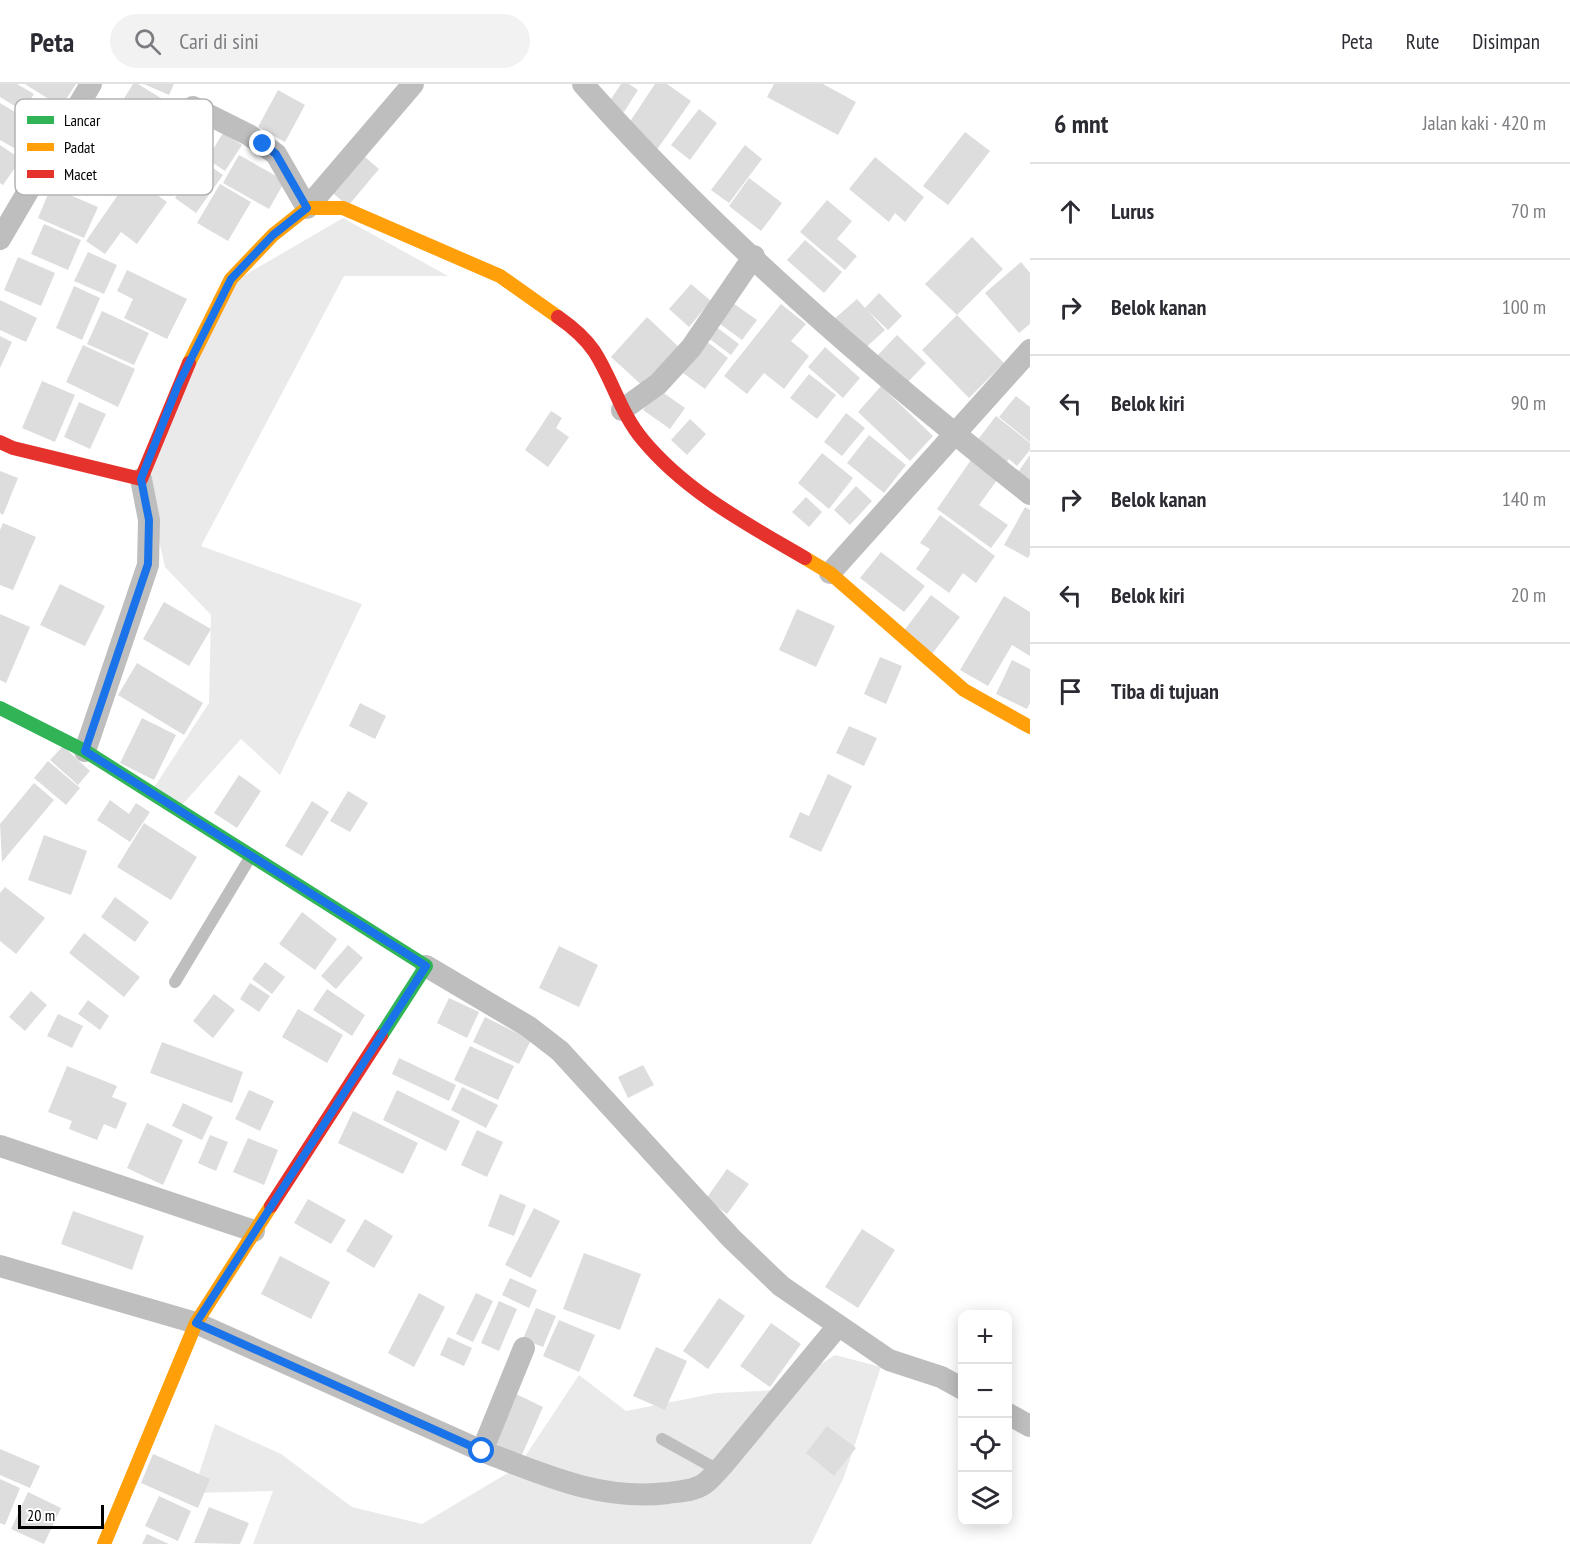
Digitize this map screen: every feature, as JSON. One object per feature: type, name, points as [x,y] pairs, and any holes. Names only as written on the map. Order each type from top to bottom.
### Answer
[{"type":"street","points":[[82,99],[91,84]]},
{"type":"street","points":[[85,751],[148,564],[149,520],[141,479],[178,385],[231,279],[273,235],[307,208],[413,84]]},
{"type":"street","points":[[583,84],[629,136],[801,302],[953,433],[1030,494]]},
{"type":"street","points":[[213,117],[249,135],[276,154],[307,208]]},
{"type":"street","points":[[0,239],[26,195]]},
{"type":"street","points":[[307,208],[343,208],[500,276],[572,327],[594,351],[622,410],[642,440],[678,477],[742,521],[830,573],[964,690],[1030,727]]},
{"type":"street","points":[[622,410],[658,384],[691,348],[754,256]]},
{"type":"street","points":[[830,573],[953,433],[1030,350]]},
{"type":"street","points":[[0,442],[14,448],[141,479]]},
{"type":"street","points":[[0,708],[85,751],[426,966],[529,1027],[560,1051],[731,1238],[781,1286],[889,1360],[941,1377],[958,1386]]},
{"type":"street","points":[[104,1544],[196,1323],[426,966]]},
{"type":"street","points":[[0,1146],[254,1231]]},
{"type":"street","points":[[0,1266],[196,1323],[482,1451],[566,1484],[607,1493],[663,1493],[704,1484],[838,1326]]},
{"type":"street","points":[[482,1451],[524,1348]]},
{"type":"street","points":[[1012,1416],[1030,1426]]},
{"type":"lane","points":[[175,982],[252,855]]},
{"type":"lane","points":[[662,1439],[718,1470]]},
{"type":"shaded area","points":[[343,218],[448,276],[344,276],[201,546],[362,604],[280,775],[241,739],[182,805],[153,789],[209,703],[211,615],[165,567],[145,478],[233,282]]},
{"type":"shaded area","points":[[835,1355],[881,1367],[844,1477],[811,1544],[253,1544],[273,1491],[193,1493],[215,1424],[281,1454],[352,1507],[422,1524],[518,1467],[579,1375],[626,1411],[717,1393],[780,1390]]},
{"type":"building","points":[[0,84],[17,84],[34,94],[31,99],[15,99],[15,106],[0,97]]},
{"type":"building","points":[[25,84],[76,84],[66,99],[48,99]]},
{"type":"building","points":[[133,84],[138,84],[162,99],[124,99]]},
{"type":"building","points":[[144,84],[174,84],[169,95]]},
{"type":"building","points":[[621,84],[629,84],[638,90],[624,112],[609,102]]},
{"type":"building","points":[[655,84],[667,84],[691,101],[656,151],[625,129]]},
{"type":"building","points":[[774,84],[823,84],[856,102],[838,135],[767,97]]},
{"type":"building","points":[[278,90],[305,105],[285,142],[258,127]]},
{"type":"building","points":[[0,103],[15,112],[15,146],[14,148],[0,140]]},
{"type":"building","points":[[699,109],[717,123],[690,160],[671,145]]},
{"type":"building","points":[[965,132],[990,151],[948,205],[923,186]]},
{"type":"building","points":[[223,133],[242,145],[225,171],[213,163],[213,149]]},
{"type":"building","points":[[0,145],[15,155],[15,168],[3,185],[0,183]]},
{"type":"building","points":[[745,145],[762,159],[729,203],[711,190]]},
{"type":"building","points":[[359,152],[379,169],[348,206],[328,189]]},
{"type":"building","points":[[239,155],[285,181],[269,209],[223,183]]},
{"type":"building","points":[[875,157],[924,197],[905,222],[895,213],[889,222],[849,189]]},
{"type":"building","points":[[213,168],[223,175],[213,189]]},
{"type":"building","points":[[749,178],[782,203],[761,231],[729,206]]},
{"type":"building","points":[[220,184],[251,202],[228,241],[197,223]]},
{"type":"building","points":[[48,195],[70,195],[98,207],[84,238],[38,218]]},
{"type":"building","points":[[118,195],[157,195],[167,202],[137,244],[121,232],[105,254],[86,241]]},
{"type":"building","points":[[177,195],[209,195],[196,213],[175,198]]},
{"type":"building","points":[[827,200],[852,221],[837,239],[857,256],[845,270],[800,232]]},
{"type":"building","points":[[44,224],[81,240],[68,270],[31,254]]},
{"type":"building","points":[[972,237],[1003,269],[957,315],[925,284]]},
{"type":"building","points":[[805,240],[842,272],[824,293],[787,260]]},
{"type":"building","points":[[88,252],[117,265],[104,294],[74,281]]},
{"type":"building","points":[[18,257],[55,273],[41,306],[4,290]]},
{"type":"building","points":[[1021,262],[1030,273],[1030,324],[1019,333],[985,293]]},
{"type":"building","points":[[127,270],[187,299],[167,339],[124,318],[133,299],[117,291]]},
{"type":"building","points":[[691,284],[711,301],[689,327],[669,309]]},
{"type":"building","points":[[74,286],[100,298],[82,340],[56,328]]},
{"type":"building","points":[[879,293],[902,316],[888,330],[867,310],[885,330],[861,352],[833,320],[857,299],[865,308]]},
{"type":"building","points":[[0,300],[37,318],[26,342],[0,330]]},
{"type":"building","points":[[730,301],[757,320],[742,340],[716,321]]},
{"type":"building","points":[[781,304],[806,324],[791,341],[809,356],[784,389],[764,373],[747,394],[724,376]]},
{"type":"building","points":[[102,311],[149,333],[134,365],[87,344]]},
{"type":"building","points":[[957,315],[1004,363],[969,398],[922,350]]},
{"type":"building","points":[[647,317],[682,350],[646,389],[611,357]]},
{"type":"building","points":[[715,326],[739,344],[731,355],[707,337]]},
{"type":"building","points":[[897,335],[926,363],[906,384],[877,356]]},
{"type":"building","points":[[0,336],[12,342],[0,368]]},
{"type":"building","points":[[706,341],[728,358],[705,389],[683,373]]},
{"type":"building","points":[[83,345],[135,369],[118,407],[66,382]]},
{"type":"building","points":[[825,347],[860,378],[843,398],[808,367]]},
{"type":"building","points":[[809,374],[836,395],[817,419],[790,398]]},
{"type":"building","points":[[42,381],[75,395],[55,442],[22,428]]},
{"type":"building","points":[[881,386],[933,436],[910,461],[858,412]]},
{"type":"building","points":[[658,389],[685,408],[670,429],[643,410]]},
{"type":"building","points":[[1016,396],[1030,407],[1030,442],[999,417]]},
{"type":"building","points":[[79,402],[106,414],[90,449],[64,437]]},
{"type":"building","points":[[551,411],[562,418],[556,428],[569,437],[548,467],[525,450]]},
{"type":"building","points":[[846,413],[865,428],[842,456],[824,442]]},
{"type":"building","points":[[996,416],[1030,443],[1030,450],[1017,466],[1009,459],[1001,469],[973,446]]},
{"type":"building","points":[[690,419],[706,434],[687,455],[671,440]]},
{"type":"building","points":[[869,435],[906,465],[884,493],[847,463]]},
{"type":"building","points":[[822,453],[853,478],[829,509],[798,483]]},
{"type":"building","points":[[1030,455],[1030,484],[1016,475]]},
{"type":"building","points":[[973,457],[1000,476],[979,505],[1008,525],[991,548],[937,509]]},
{"type":"building","points":[[0,471],[18,478],[3,515],[0,513]]},
{"type":"building","points":[[856,486],[872,501],[850,525],[834,510]]},
{"type":"building","points":[[806,497],[822,512],[809,527],[792,512]]},
{"type":"building","points":[[1025,507],[1030,510],[1030,554],[1028,558],[1004,545]]},
{"type":"building","points":[[940,515],[995,556],[976,583],[963,573],[949,593],[916,569],[930,549],[920,543]]},
{"type":"building","points":[[3,523],[36,537],[13,590],[0,585],[0,530]]},
{"type":"building","points":[[881,552],[925,586],[904,612],[860,578]]},
{"type":"building","points":[[60,584],[105,606],[85,646],[40,625]]},
{"type":"building","points":[[931,595],[960,617],[932,654],[903,632]]},
{"type":"building","points":[[1004,596],[1030,612],[1030,656],[1012,645],[988,686],[960,670]]},
{"type":"building","points":[[164,602],[211,629],[189,666],[143,639]]},
{"type":"building","points":[[797,609],[835,626],[816,667],[779,650]]},
{"type":"building","points":[[0,614],[30,627],[6,683],[0,680]]},
{"type":"building","points":[[880,657],[902,666],[886,704],[864,694]]},
{"type":"building","points":[[1012,660],[1030,669],[1030,703],[1027,709],[996,694]]},
{"type":"building","points":[[137,663],[203,703],[184,735],[118,695]]},
{"type":"building","points":[[360,703],[386,716],[375,739],[349,726]]},
{"type":"building","points":[[142,718],[176,735],[154,780],[120,763]]},
{"type":"building","points":[[849,726],[877,738],[864,766],[836,753]]},
{"type":"building","points":[[63,746],[90,771],[78,785],[50,760]]},
{"type":"building","points":[[48,761],[80,788],[66,805],[34,778]]},
{"type":"building","points":[[828,774],[852,786],[821,852],[789,837],[800,812],[809,816]]},
{"type":"building","points":[[239,775],[261,791],[237,828],[214,813]]},
{"type":"building","points":[[34,783],[54,800],[2,862],[0,824]]},
{"type":"building","points":[[348,791],[368,803],[350,832],[330,821]]},
{"type":"building","points":[[110,800],[129,814],[136,803],[150,812],[130,842],[97,820]]},
{"type":"building","points":[[312,801],[329,812],[302,856],[285,846]]},
{"type":"building","points":[[144,823],[197,857],[171,900],[117,867]]},
{"type":"building","points":[[44,835],[87,851],[71,895],[28,880]]},
{"type":"building","points":[[5,887],[45,918],[16,954],[0,941],[0,893]]},
{"type":"building","points":[[115,897],[149,922],[135,942],[101,917]]},
{"type":"building","points":[[302,912],[337,939],[315,970],[279,944]]},
{"type":"building","points":[[84,933],[140,977],[124,997],[69,953]]},
{"type":"building","points":[[348,945],[363,958],[336,989],[321,976]]},
{"type":"building","points":[[559,946],[598,965],[579,1007],[539,988]]},
{"type":"building","points":[[265,962],[285,977],[272,994],[252,979]]},
{"type":"building","points":[[250,983],[270,996],[259,1012],[240,999]]},
{"type":"building","points":[[327,989],[365,1015],[352,1036],[313,1010]]},
{"type":"building","points":[[31,991],[47,1005],[25,1031],[9,1017]]},
{"type":"building","points":[[214,994],[235,1010],[213,1038],[193,1021]]},
{"type":"building","points":[[449,998],[479,1012],[467,1038],[437,1023]]},
{"type":"building","points":[[88,1000],[109,1016],[100,1030],[78,1014]]},
{"type":"building","points":[[298,1009],[343,1035],[327,1063],[282,1037]]},
{"type":"building","points":[[58,1014],[83,1026],[72,1048],[47,1036]]},
{"type":"building","points":[[485,1017],[531,1040],[519,1064],[473,1042]]},
{"type":"building","points":[[162,1042],[243,1072],[232,1103],[150,1073]]},
{"type":"building","points":[[470,1046],[514,1066],[498,1100],[454,1080]]},
{"type":"building","points":[[399,1058],[456,1085],[449,1101],[392,1074]]},
{"type":"building","points":[[643,1065],[654,1085],[628,1098],[618,1077]]},
{"type":"building","points":[[67,1066],[117,1086],[112,1097],[127,1103],[116,1129],[104,1124],[97,1140],[69,1129],[72,1121],[48,1112]]},
{"type":"building","points":[[462,1087],[498,1105],[486,1128],[451,1110]]},
{"type":"building","points":[[249,1090],[274,1101],[260,1131],[235,1119]]},
{"type":"building","points":[[397,1090],[460,1121],[446,1151],[383,1120]]},
{"type":"building","points":[[183,1103],[213,1117],[202,1140],[172,1126]]},
{"type":"building","points":[[353,1111],[418,1143],[403,1174],[338,1143]]},
{"type":"building","points":[[147,1123],[183,1140],[163,1185],[127,1168]]},
{"type":"building","points":[[477,1130],[503,1142],[487,1177],[461,1165]]},
{"type":"building","points":[[210,1135],[228,1142],[216,1171],[198,1163]]},
{"type":"building","points":[[248,1138],[278,1150],[264,1185],[233,1172]]},
{"type":"building","points":[[727,1169],[749,1184],[727,1214],[706,1199]]},
{"type":"building","points":[[500,1194],[526,1205],[514,1236],[488,1226]]},
{"type":"building","points":[[308,1199],[346,1220],[331,1244],[294,1223]]},
{"type":"building","points":[[534,1208],[560,1221],[531,1278],[505,1265]]},
{"type":"building","points":[[73,1211],[144,1236],[132,1270],[61,1244]]},
{"type":"building","points":[[365,1219],[393,1236],[374,1268],[346,1251]]},
{"type":"building","points":[[862,1229],[895,1250],[858,1308],[825,1287]]},
{"type":"building","points":[[584,1253],[641,1274],[620,1330],[563,1309]]},
{"type":"building","points":[[280,1256],[330,1282],[311,1319],[261,1294]]},
{"type":"building","points":[[510,1278],[537,1290],[529,1308],[502,1295]]},
{"type":"building","points":[[419,1293],[445,1307],[414,1367],[388,1353]]},
{"type":"building","points":[[476,1293],[493,1301],[473,1342],[456,1334]]},
{"type":"building","points":[[719,1298],[745,1316],[708,1369],[683,1351]]},
{"type":"building","points":[[499,1301],[517,1309],[499,1351],[481,1343]]},
{"type":"building","points":[[536,1308],[556,1316],[543,1347],[523,1339]]},
{"type":"building","points":[[559,1320],[595,1335],[579,1372],[543,1356]]},
{"type":"building","points":[[771,1323],[801,1344],[770,1387],[740,1366]]},
{"type":"building","points":[[448,1337],[472,1348],[464,1366],[440,1355]]},
{"type":"building","points":[[656,1347],[687,1361],[665,1410],[633,1396]]},
{"type":"building","points":[[514,1393],[543,1407],[521,1457],[492,1444]]},
{"type":"building","points":[[827,1426],[856,1448],[834,1476],[806,1453]]},
{"type":"building","points":[[0,1449],[40,1466],[30,1488],[0,1475]]},
{"type":"building","points":[[153,1454],[210,1479],[198,1508],[141,1483]]},
{"type":"building","points":[[0,1479],[20,1488],[5,1525],[0,1523]]},
{"type":"building","points":[[28,1492],[61,1508],[44,1544],[11,1529]]},
{"type":"building","points":[[159,1496],[191,1511],[178,1541],[145,1526]]},
{"type":"building","points":[[209,1507],[249,1523],[240,1544],[194,1543]]},
{"type":"building","points":[[147,1534],[169,1544],[142,1544]]},
{"type":"traffic: fast","points":[[0,708],[85,751],[426,966],[381,1036]]},
{"type":"traffic: slow","points":[[189,363],[231,279],[273,235],[307,208],[343,208],[500,276],[558,317]]},
{"type":"traffic: slow","points":[[805,558],[830,573],[964,690],[1030,727]]},
{"type":"traffic: slow","points":[[104,1544],[196,1323],[271,1206]]},
{"type":"traffic: jam","points":[[558,317],[578,333],[594,351],[628,419],[660,459],[678,476],[718,506],[805,558]]},
{"type":"traffic: jam","points":[[0,442],[13,448],[141,479],[189,363]]},
{"type":"traffic: jam","points":[[271,1206],[381,1036]]},
{"type":"route","points":[[263,144],[276,154],[307,208],[273,235],[231,279],[178,385],[141,479],[149,520],[148,564],[85,751],[284,874],[426,966],[196,1323],[482,1451]]}]
